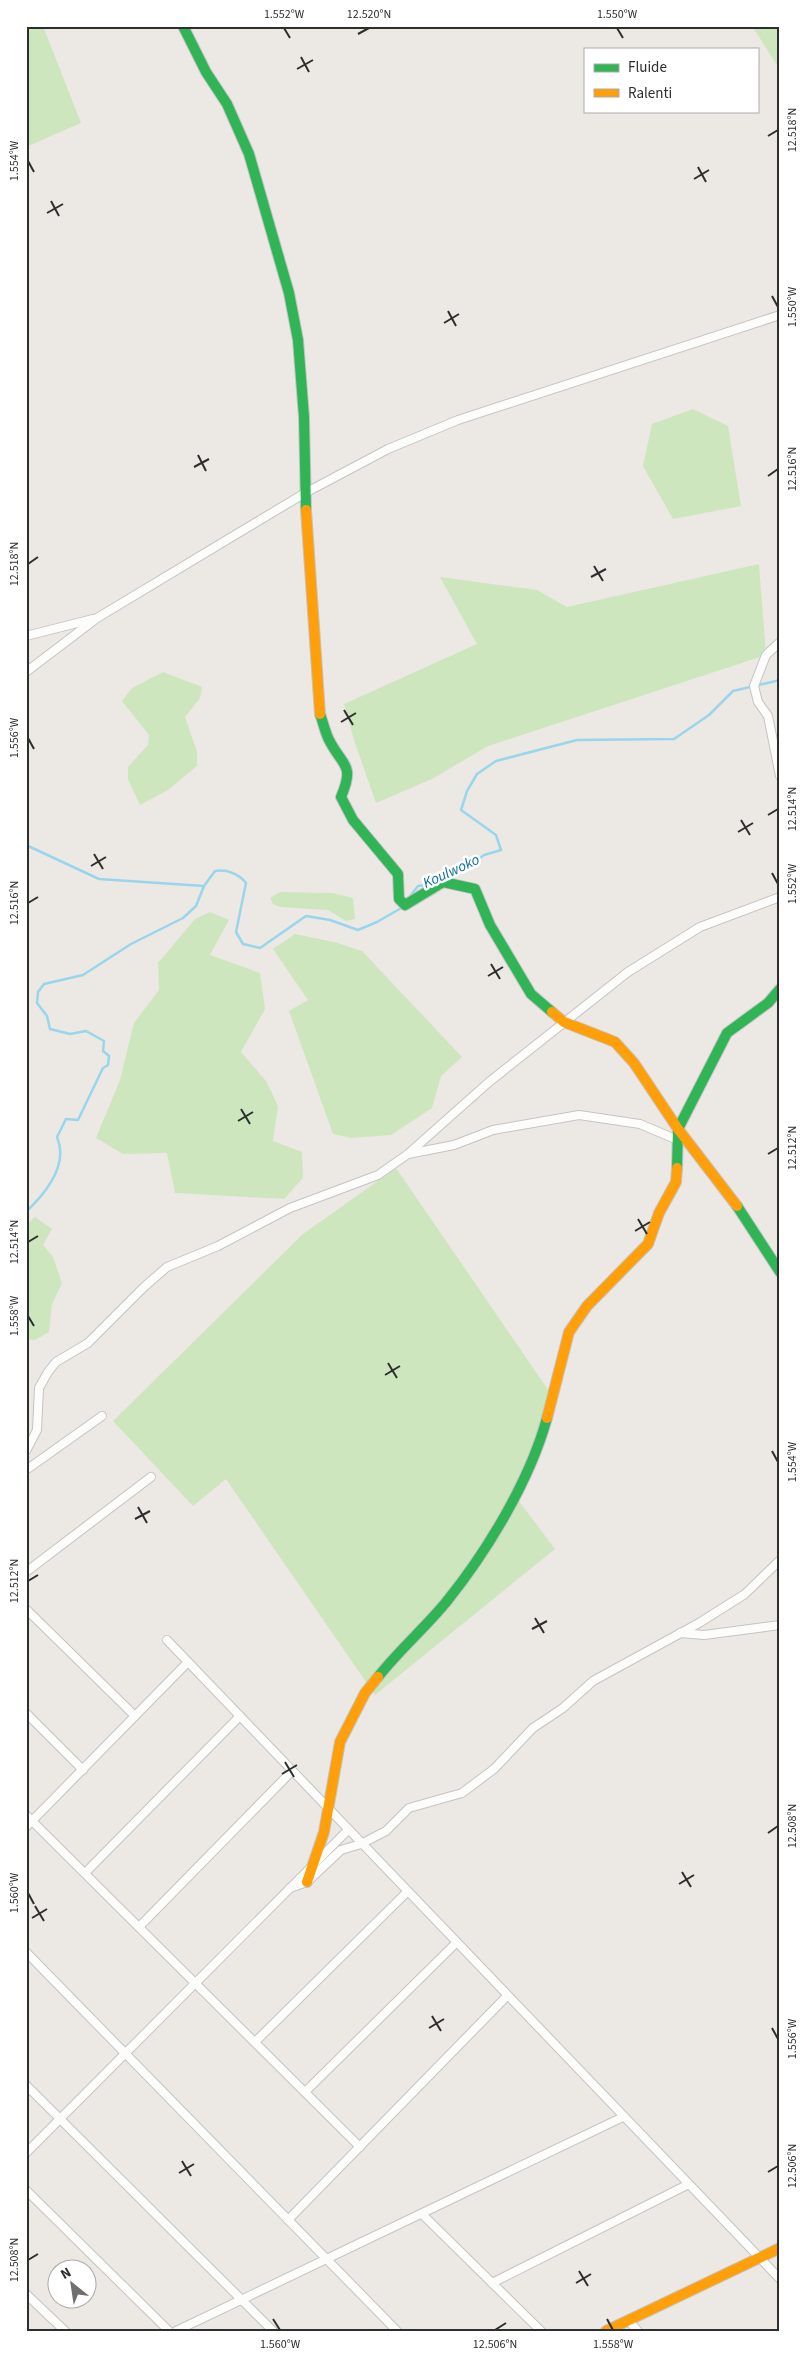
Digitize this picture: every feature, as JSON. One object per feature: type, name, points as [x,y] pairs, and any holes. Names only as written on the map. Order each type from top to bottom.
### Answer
[{"type":"street","points":[[183,26],[206,72],[227,104],[249,154],[289,293],[298,340],[304,417],[305,493],[312,578],[317,694],[320,714],[329,740],[346,764],[348,780],[341,797],[344,807],[398,874],[399,899],[405,905],[443,882],[475,889],[490,925],[531,994],[564,1022],[615,1042],[634,1063],[678,1135],[691,1146],[734,1201],[780,1272]]},
{"type":"street","points":[[26,672],[97,618],[305,493],[388,449],[458,420],[780,315]]},
{"type":"street","points":[[26,636],[97,618]]},
{"type":"street","points":[[780,642],[766,655],[754,686],[758,702],[768,716],[780,776]]},
{"type":"street","points":[[26,1450],[37,1430],[39,1388],[48,1372],[56,1362],[88,1343],[144,1287],[167,1267],[218,1246],[290,1208],[378,1175],[408,1154],[489,1082],[628,972],[700,927],[780,896]]},
{"type":"street","points":[[307,1882],[317,1861],[320,1841],[329,1810],[340,1742],[347,1732],[365,1693],[397,1653],[447,1600],[486,1546],[515,1496],[541,1439],[569,1332],[587,1306],[648,1244],[659,1213],[676,1182],[678,1135],[727,1033],[768,1003],[780,989]]},
{"type":"street","points":[[408,1154],[454,1145],[493,1130],[579,1114],[640,1124],[678,1135]]},
{"type":"street","points":[[26,1470],[102,1416]]},
{"type":"street","points":[[26,1572],[151,1478]]},
{"type":"street","points":[[290,1888],[307,1882],[341,1850],[362,1844],[386,1831],[409,1808],[462,1793],[494,1769],[533,1728],[563,1708],[593,1681],[746,1594],[780,1560]]},
{"type":"street","points":[[26,1609],[135,1716]]},
{"type":"street","points":[[679,1633],[704,1635],[780,1625]]},
{"type":"street","points":[[167,1640],[687,2185],[758,2259],[780,2279]]},
{"type":"street","points":[[188,1662],[83,1770],[28,1821],[85,1873],[360,2147]]},
{"type":"street","points":[[26,1713],[83,1770]]},
{"type":"street","points":[[85,1873],[240,1716]]},
{"type":"street","points":[[139,1927],[292,1771]]},
{"type":"street","points":[[26,2153],[348,1830]]},
{"type":"street","points":[[255,2042],[407,1892]]},
{"type":"street","points":[[305,2092],[456,1943]]},
{"type":"street","points":[[26,1952],[397,2331]]},
{"type":"street","points":[[288,2220],[507,1996]]},
{"type":"street","points":[[26,2085],[273,2331]]},
{"type":"street","points":[[176,2331],[623,2118]]},
{"type":"street","points":[[492,2283],[687,2185]]},
{"type":"street","points":[[26,2190],[169,2331]]},
{"type":"street","points":[[422,2214],[541,2331]]},
{"type":"street","points":[[606,2331],[780,2248]]},
{"type":"street","points":[[26,2294],[65,2331]]},
{"type":"street","points":[[628,2320],[638,2331]]},
{"type":"green space","points":[[26,26],[43,26],[81,123],[26,147]]},
{"type":"green space","points":[[752,26],[780,26],[780,70]]},
{"type":"green space","points":[[693,409],[728,426],[741,506],[673,519],[643,466],[652,424]]},
{"type":"green space","points":[[759,564],[766,655],[488,746],[432,779],[376,803],[355,743],[344,704],[477,644],[440,577],[537,590],[567,607]]},
{"type":"green space","points":[[163,672],[202,687],[200,698],[185,717],[197,752],[197,766],[168,790],[140,805],[128,779],[128,767],[148,745],[149,735],[122,701],[132,688]]},
{"type":"green space","points":[[280,892],[332,893],[353,898],[355,919],[346,921],[328,910],[280,907],[273,904],[270,898]]},
{"type":"green space","points":[[210,912],[229,920],[210,955],[260,973],[265,1009],[241,1052],[266,1081],[278,1106],[273,1141],[302,1152],[303,1178],[284,1199],[175,1193],[167,1153],[123,1154],[96,1138],[120,1080],[134,1023],[159,990],[158,963],[195,919]]},
{"type":"green space","points":[[295,934],[334,942],[362,951],[462,1057],[441,1076],[432,1108],[391,1135],[351,1138],[333,1134],[289,1011],[308,1000],[273,949]]},
{"type":"green space","points":[[396,1168],[553,1397],[515,1496],[555,1549],[375,1695],[226,1479],[193,1506],[113,1421],[303,1234]]},
{"type":"green space","points":[[35,1217],[52,1229],[43,1245],[53,1257],[62,1283],[52,1304],[49,1332],[35,1340],[26,1339],[26,1225]]},
{"type":"waterway","name":"Koulwoko","points":[[407,900],[418,886],[427,885],[464,863],[472,864],[484,855],[501,850],[496,835],[461,810],[467,791],[477,774],[496,761],[577,740],[674,739],[709,715],[733,691],[780,680]]},
{"type":"waterway","points":[[26,845],[99,879],[204,886]]},
{"type":"waterway","name":"Koulwoko","points":[[26,1212],[54,1178],[60,1158],[60,1147],[57,1137],[66,1119],[78,1120],[103,1068],[108,1065],[109,1056],[103,1051],[104,1041],[86,1031],[70,1034],[50,1029],[47,1016],[37,1003],[38,992],[44,984],[83,975],[131,944],[183,918],[196,906],[204,886],[215,871],[232,873],[246,883],[236,932],[243,944],[260,948],[306,916],[330,920],[358,930],[377,922],[403,907]]},
{"type":"traffic: fast","points":[[183,26],[206,72],[227,104],[249,154],[289,293],[298,340],[304,417],[306,510]]},
{"type":"traffic: fast","points":[[320,714],[326,734],[346,766],[347,778],[341,797],[353,820],[398,874],[399,899],[405,905],[443,882],[475,889],[490,925],[531,994],[552,1012]]},
{"type":"traffic: fast","points":[[677,1168],[678,1129],[727,1033],[768,1003],[780,989]]},
{"type":"traffic: fast","points":[[737,1206],[780,1272]]},
{"type":"traffic: fast","points":[[378,1677],[439,1611],[478,1560],[519,1490],[540,1442],[547,1418]]},
{"type":"traffic: slow","points":[[306,510],[320,714]]},
{"type":"traffic: slow","points":[[552,1012],[564,1022],[615,1042],[634,1063],[678,1129],[737,1206]]},
{"type":"traffic: slow","points":[[547,1418],[569,1332],[587,1306],[648,1244],[659,1213],[676,1182],[677,1168]]},
{"type":"traffic: slow","points":[[307,1882],[324,1832],[340,1742],[365,1693],[378,1677]]},
{"type":"traffic: slow","points":[[606,2331],[780,2248]]}]
